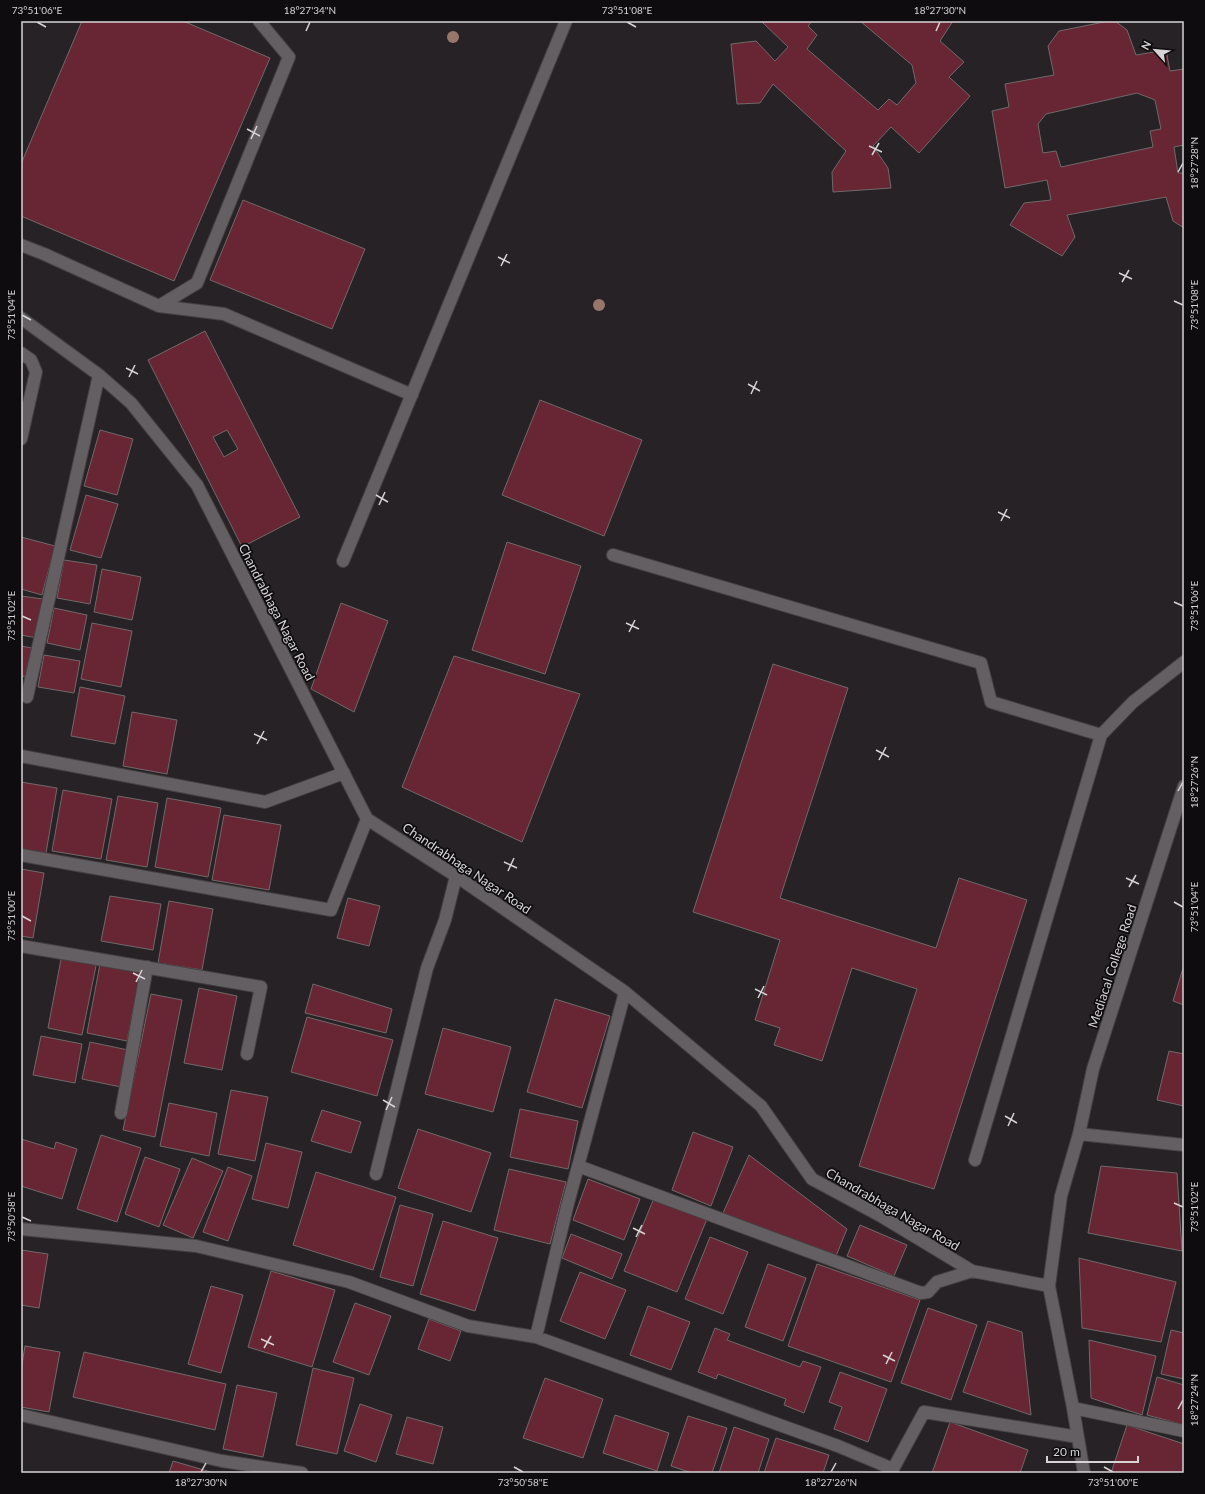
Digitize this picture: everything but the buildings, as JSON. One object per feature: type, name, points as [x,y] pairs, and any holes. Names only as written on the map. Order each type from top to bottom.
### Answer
[{"type":"street","points":[[159,306],[197,282],[289,57],[259,21]]},
{"type":"street","points":[[343,560],[566,21]]},
{"type":"street","points":[[21,245],[159,306],[224,314],[412,395]]},
{"type":"street","name":"Chandrabhaga Nagar Road","points":[[21,318],[99,375],[131,403],[197,485],[367,819],[456,876],[625,992],[761,1106],[812,1179],[881,1216],[972,1270],[1049,1286]]},
{"type":"street","points":[[21,353],[32,360],[36,372],[21,438]]},
{"type":"street","points":[[27,697],[99,375]]},
{"type":"street","points":[[613,555],[982,663],[991,702],[1101,735]]},
{"type":"street","points":[[975,1160],[1101,735],[1133,702],[1184,662]]},
{"type":"street","points":[[21,756],[265,802],[344,773]]},
{"type":"street","name":"Mediacal College Road","points":[[1084,1473],[1049,1286],[1061,1196],[1079,1134],[1093,1069],[1184,786]]},
{"type":"street","points":[[21,855],[331,910],[367,819]]},
{"type":"street","points":[[376,1174],[427,968],[445,920],[456,876]]},
{"type":"street","points":[[21,946],[261,987],[248,1054]]},
{"type":"street","points":[[121,1113],[147,967]]},
{"type":"street","points":[[536,1337],[578,1166],[625,992]]},
{"type":"street","points":[[1079,1134],[1184,1145]]},
{"type":"street","points":[[578,1166],[921,1293],[928,1292],[937,1282],[972,1270]]},
{"type":"street","points":[[21,1229],[196,1246],[349,1282],[468,1326],[536,1337],[838,1446],[893,1469],[924,1412],[1078,1437]]},
{"type":"street","points":[[1073,1408],[1184,1431]]},
{"type":"street","points":[[21,1415],[222,1462],[302,1473]]}]
